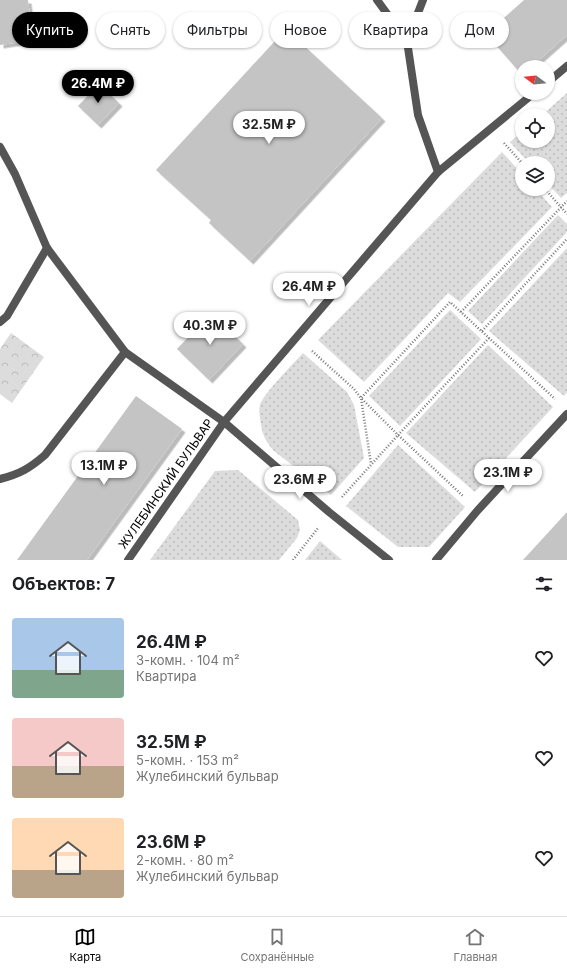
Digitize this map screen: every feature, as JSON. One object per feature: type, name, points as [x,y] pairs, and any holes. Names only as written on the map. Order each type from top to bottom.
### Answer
[{"type":"street","points":[[377,0],[386,12]]},
{"type":"street","points":[[418,12],[423,0]]},
{"type":"street","points":[[408,48],[418,115],[438,172]]},
{"type":"street","points":[[555,76],[567,66]]},
{"type":"street","name":"ЖУЛЕБИНСКИЙ БУЛЬВАР","points":[[128,560],[224,422],[438,172],[526,100]]},
{"type":"street","points":[[0,147],[15,174],[47,248],[125,352],[224,422]]},
{"type":"street","points":[[0,322],[7,316],[47,248]]},
{"type":"street","points":[[0,479],[20,473],[32,467],[45,455],[125,352]]},
{"type":"street","points":[[436,560],[478,510],[567,414]]},
{"type":"street","name":"ЖУЛЕБИНСКИЙ БУЛЬВАР","points":[[224,422],[389,560]]},
{"type":"path","points":[[491,129],[516,156]]},
{"type":"path","points":[[551,196],[567,214]]},
{"type":"path","points":[[461,312],[560,206],[567,201]]},
{"type":"path","points":[[482,331],[567,239]]},
{"type":"path","points":[[361,398],[450,302],[556,399]]},
{"type":"path","points":[[296,337],[354,389],[398,435],[478,510]]},
{"type":"path","points":[[398,435],[489,338]]},
{"type":"path","points":[[361,398],[371,464]]},
{"type":"green space","points":[[567,93],[567,193],[561,198],[555,192],[555,156],[523,156],[515,148],[555,148],[555,108],[550,108]]},
{"type":"green space","points":[[515,138],[515,148],[510,142]]},
{"type":"green space","points":[[502,152],[515,166],[515,196],[542,196],[552,207],[460,302],[448,293],[364,382],[318,340]]},
{"type":"green space","points":[[558,215],[567,224],[567,232],[482,324],[468,311]]},
{"type":"green space","points":[[567,248],[567,392],[564,396],[489,331]]},
{"type":"green space","points":[[450,310],[481,339],[400,426],[369,396]]},
{"type":"green space","points":[[11,333],[44,357],[12,403],[0,394],[0,349]]},
{"type":"green space","points":[[488,345],[553,407],[475,492],[406,433]]},
{"type":"green space","points":[[303,353],[347,392],[354,405],[364,458],[331,495],[274,451],[266,440],[262,428],[259,412],[262,400]]},
{"type":"green space","points":[[398,445],[465,507],[429,547],[398,547],[346,506]]},
{"type":"green space","points":[[238,470],[298,520],[300,530],[297,538],[279,560],[150,560],[215,471]]},
{"type":"green space","points":[[320,541],[342,560],[305,560]]},
{"type":"building","points":[[0,0],[28,0],[30,12],[12,12],[12,43],[0,45]]},
{"type":"building","points":[[524,0],[567,0],[567,35],[539,60],[515,60],[515,67],[498,48],[509,48],[509,13]]},
{"type":"building","points":[[270,46],[270,48],[306,48],[382,118],[250,261],[209,223],[211,220],[156,170]]},
{"type":"building","points":[[99,84],[119,103],[98,125],[78,106]]},
{"type":"building","points":[[211,313],[243,344],[209,380],[177,349]]},
{"type":"building","points":[[136,396],[182,429],[87,560],[17,560]]},
{"type":"building","points":[[567,512],[567,560],[523,560]]}]
